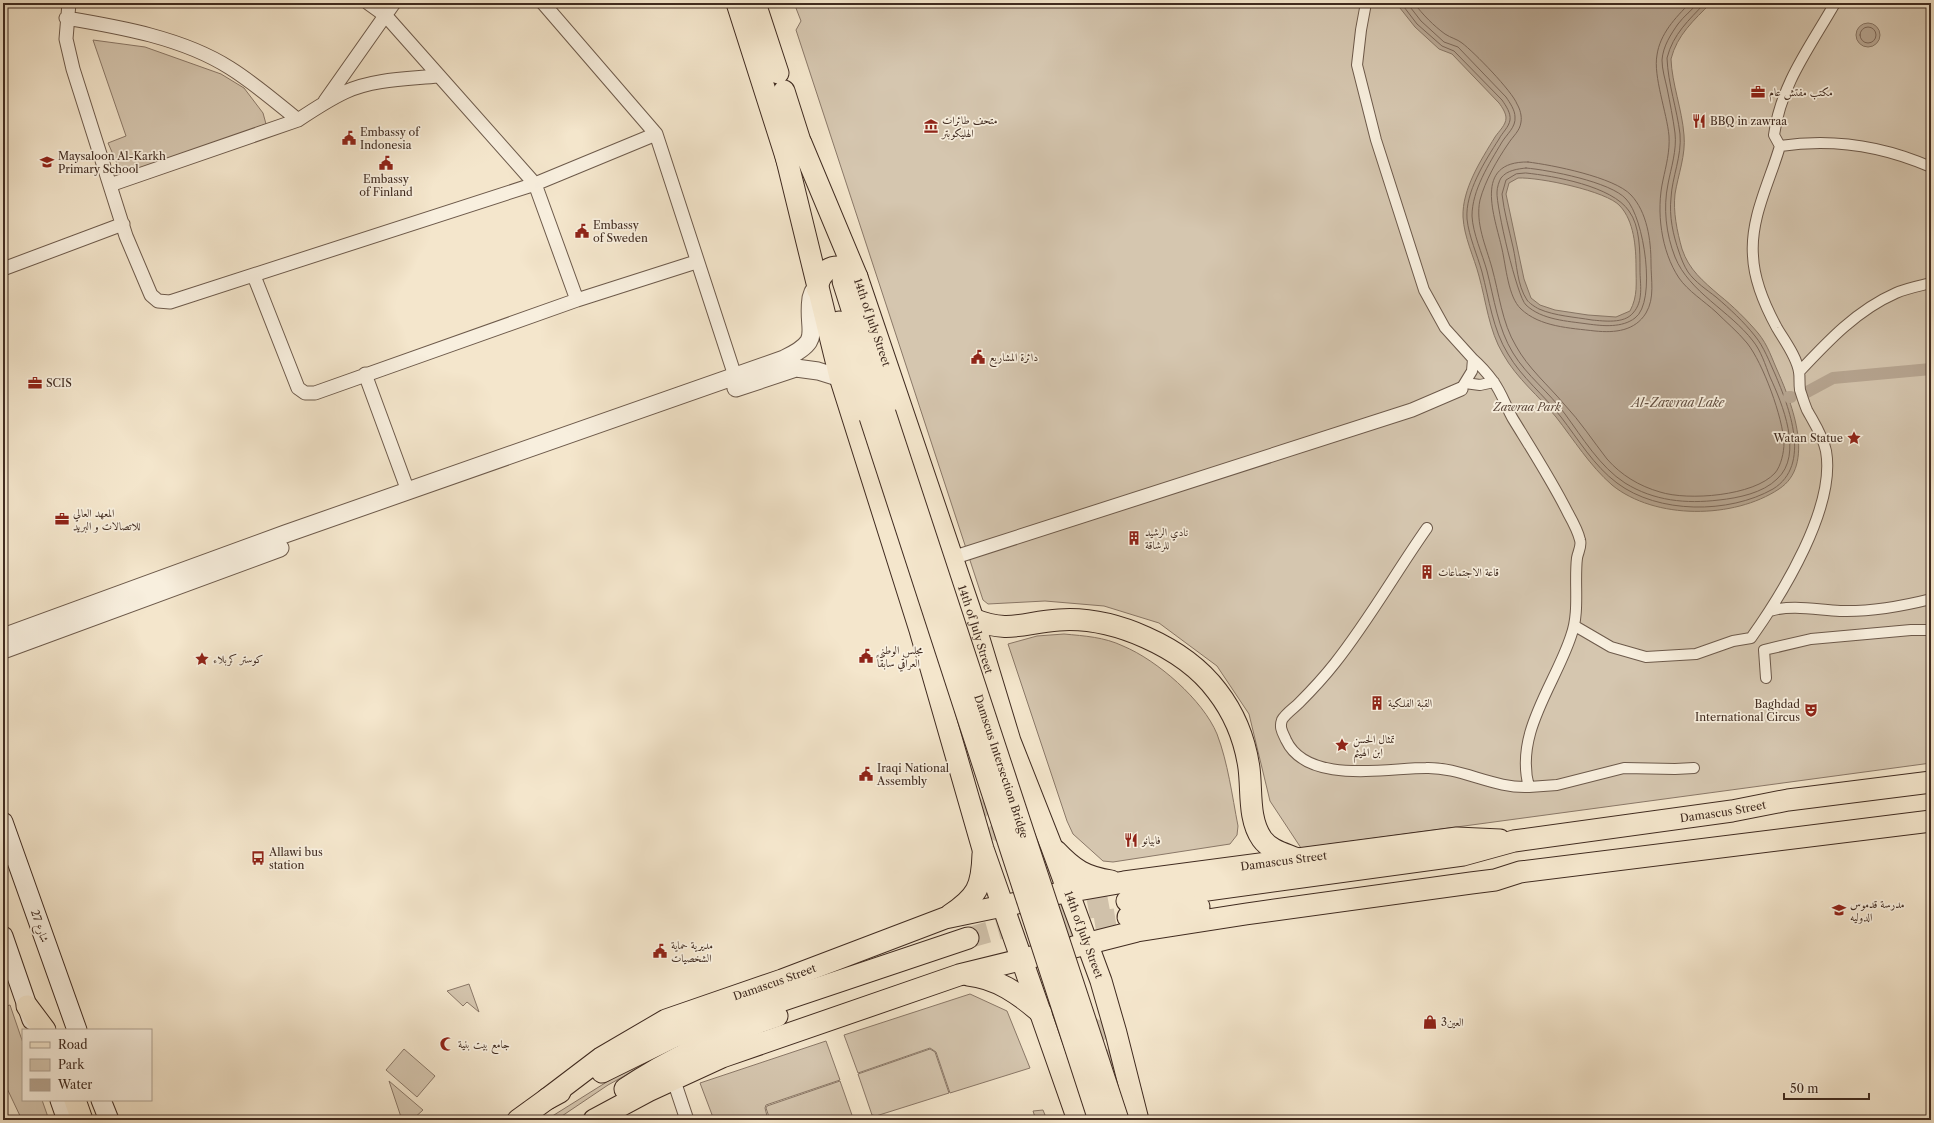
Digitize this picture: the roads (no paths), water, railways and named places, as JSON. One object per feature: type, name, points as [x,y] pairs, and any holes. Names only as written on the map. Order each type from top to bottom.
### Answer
[{"type":"main road","name":"14th of July Street","points":[[737,3],[793,148],[857,277],[973,619],[1010,741],[1051,845],[1061,893],[1079,946],[1101,981],[1138,1120]]},
{"type":"main road","name":"14th of July Street","points":[[755,3],[781,82],[793,148],[826,276],[860,384],[878,415]]},
{"type":"main road","name":"14th of July Street","points":[[793,148],[826,276],[878,415]]},
{"type":"main road","points":[[826,276],[849,269],[857,277]]},
{"type":"main road","name":"14th of July Street","points":[[826,276],[840,377],[920,630],[983,849],[1011,904],[1030,958],[1041,1013],[1078,1120]]},
{"type":"main road","name":"Damscus Intersection Bridge","points":[[878,415],[1099,1120]]},
{"type":"main road","name":"Damscus Intersection Bridge","points":[[878,415],[1118,1120]]},
{"type":"main road","points":[[973,619],[986,625],[1003,628],[1059,620],[1102,623],[1143,636],[1165,647],[1184,660],[1216,690],[1233,717],[1239,732],[1248,766],[1253,818],[1262,839],[1268,846],[1276,851],[1296,858]]},
{"type":"main road","name":"Damascus Street","points":[[1129,908],[1463,855],[1514,841],[1732,811],[1788,800],[1931,782]]},
{"type":"main road","points":[[1704,848],[1701,833],[1706,822],[1732,811]]},
{"type":"main road","name":"Damascus Street","points":[[1061,893],[1129,908],[1246,914],[1495,880],[1520,872],[1931,821]]},
{"type":"main road","name":"شارع 27","points":[[3,822],[77,1029]]},
{"type":"main road","name":"Damascus Street","points":[[1079,946],[1129,908],[1296,858],[1457,838],[1514,841]]},
{"type":"main road","points":[[1051,845],[1073,868],[1085,875],[1129,908],[1125,937],[1109,956],[1101,981]]},
{"type":"main road","points":[[945,918],[965,905],[976,891],[982,872],[983,849]]},
{"type":"main road","name":"Damascus Street","points":[[518,1120],[601,1058],[666,1020],[782,980],[945,918],[1011,904]]},
{"type":"main road","points":[[3,936],[36,1029]]},
{"type":"main road","name":"Damascus Street","points":[[547,1099],[673,1037],[969,945],[765,1020],[702,1047],[664,1065],[637,1081],[596,1108],[583,1120]]},
{"type":"main road","points":[[594,1120],[673,1078],[722,1057],[959,975],[1030,958]]},
{"type":"main road","points":[[959,975],[974,976],[1004,985],[1017,993],[1041,1013]]},
{"type":"main road","points":[[27,1006],[44,1029]]},
{"type":"main road","points":[[60,1101],[67,1120]]},
{"type":"main road","points":[[75,1101],[82,1120]]},
{"type":"main road","points":[[102,1101],[108,1120]]},
{"type":"street","points":[[69,3],[66,18],[66,39],[73,69],[123,224],[151,294],[158,301],[170,302],[254,276],[535,184],[656,134]]},
{"type":"street","points":[[368,3],[386,16],[535,184],[577,300]]},
{"type":"street","points":[[323,103],[394,3]]},
{"type":"street","points":[[543,3],[656,134],[696,262],[735,376]]},
{"type":"street","points":[[1366,3],[1357,65],[1376,140],[1424,290],[1444,328],[1486,371],[1494,382],[1579,534],[1581,543],[1577,558],[1575,626],[1566,650],[1544,696],[1532,726],[1525,755],[1525,768],[1529,787]]},
{"type":"street","points":[[1575,626],[1611,647],[1646,657],[1696,654],[1733,641],[1752,638],[1770,611],[1810,536],[1822,502],[1827,482],[1828,463],[1825,445],[1807,409],[1800,390],[1798,380],[1799,372],[1789,348],[1777,328],[1764,300],[1757,280],[1753,255],[1754,232],[1757,217],[1780,146],[1774,135],[1780,102],[1795,72],[1835,3]]},
{"type":"street","points":[[66,18],[108,25],[156,37],[201,53],[230,67],[298,120]]},
{"type":"street","points":[[110,185],[298,120],[323,103],[346,91],[378,83],[438,76]]},
{"type":"street","points":[[1780,146],[1826,143],[1858,146],[1888,151],[1931,167]]},
{"type":"street","points":[[3,269],[123,224]]},
{"type":"street","points":[[254,276],[298,388],[305,393],[315,393],[577,300],[696,262]]},
{"type":"street","points":[[3,637],[285,534],[784,359],[801,351],[808,344],[812,333],[811,298],[813,292],[826,276]]},
{"type":"street","points":[[1799,372],[1831,338],[1870,307],[1904,290],[1931,282]]},
{"type":"street","points":[[1463,386],[1472,371],[1473,359]]},
{"type":"street","points":[[3,650],[343,525],[788,370],[807,368],[860,384]]},
{"type":"street","points":[[365,374],[408,491]]},
{"type":"street","points":[[952,558],[1412,410],[1463,386],[1494,382]]},
{"type":"street","points":[[1427,528],[1356,635],[1320,681],[1283,720],[1280,729],[1288,745],[1303,760],[1312,765],[1326,769],[1437,769],[1464,773],[1512,787],[1558,785],[1624,768],[1694,768]]},
{"type":"street","points":[[1770,611],[1786,608],[1857,610],[1931,599]]},
{"type":"street","points":[[1764,650],[1811,639],[1911,630],[1931,630]]},
{"type":"street","points":[[1752,638],[1764,650],[1766,678]]},
{"type":"street","points":[[673,1078],[687,1120]]},
{"type":"water","name":"Al-Zawraa Lake","points":[[1396,3],[1711,3],[1692,22],[1682,35],[1677,43],[1671,59],[1673,78],[1683,125],[1684,142],[1683,157],[1675,194],[1676,222],[1682,249],[1688,263],[1702,280],[1735,308],[1758,333],[1767,347],[1784,385],[1798,434],[1799,450],[1796,465],[1790,478],[1779,489],[1761,499],[1740,506],[1718,510],[1672,510],[1650,505],[1630,496],[1612,485],[1604,478],[1596,470],[1556,417],[1521,379],[1503,354],[1494,336],[1479,276],[1467,239],[1463,217],[1466,196],[1473,175],[1505,123],[1505,114],[1499,103],[1452,54],[1439,49],[1415,27]],"holes":[[[1518,178],[1556,182],[1588,190],[1613,200],[1625,212],[1631,227],[1635,251],[1636,289],[1633,305],[1630,311],[1616,317],[1588,315],[1555,310],[1540,305],[1531,298],[1524,279],[1506,194],[1509,183]]]},
{"type":"water","points":[[1868,23],[1877,26],[1880,35],[1877,44],[1868,47],[1859,44],[1856,35],[1859,26]]},
{"type":"waterway","points":[[1807,392],[1833,378],[1931,369]]},
{"type":"tunnel","points":[[971,802],[985,821],[997,830],[1011,832],[1019,829]]},
{"type":"tunnel","points":[[968,938],[1041,917],[1127,901]]},
{"type":"tunnel","points":[[1064,927],[1128,917]]},
{"type":"tunnel","points":[[1065,1068],[1060,1048],[1061,1041],[1068,1030],[1079,1026],[1091,1027],[1096,1030],[1100,1035],[1127,1107]]},
{"type":"place","name":"مكتب مفتش عام","points":[[1758,92]]},
{"type":"place","name":"BBQ in zawraa","points":[[1699,121]]},
{"type":"place","name":"متحف طائرات الهليكوبتر","points":[[931,126]]},
{"type":"place","name":"Embassy of Indonesia","points":[[349,138]]},
{"type":"place","name":"Maysaloon Al-Karkh Primary School","points":[[47,162]]},
{"type":"place","name":"Embassy of Finland","points":[[386,163]]},
{"type":"place","name":"Embassy of Sweden","points":[[582,231]]},
{"type":"place","name":"دائرة المشاريع","points":[[978,357]]},
{"type":"place","name":"SCIS","points":[[35,383]]},
{"type":"place","name":"Watan Statue","points":[[1854,438]]},
{"type":"place","name":"المعهد العالي للاتصالات و البريد","points":[[62,519]]},
{"type":"place","name":"نادي الرشيد للرشاقة","points":[[1134,538]]},
{"type":"place","name":"قاعة الاجتماعات","points":[[1427,572]]},
{"type":"place","name":"مجلس الوطني العراقي سابقاً","points":[[866,656]]},
{"type":"place","name":"كوستر كربلاء","points":[[202,659]]},
{"type":"place","name":"القبة الفلكية","points":[[1377,703]]},
{"type":"place","name":"Baghdad International Circus","points":[[1811,710]]},
{"type":"place","name":"تمثال الحسن ابن الهيثم","points":[[1342,745]]},
{"type":"place","name":"Iraqi National Assembly","points":[[866,774]]},
{"type":"place","name":"فابيانو","points":[[1131,840]]},
{"type":"place","name":"Allawi bus station","points":[[258,858]]},
{"type":"place","name":"مدرسة قدموس الدوليه","points":[[1839,910]]},
{"type":"place","name":"مديرية حماية الشخصيات","points":[[660,951]]},
{"type":"place","name":"العين3","points":[[1430,1022]]},
{"type":"place","name":"جامع بيت بنية","points":[[447,1044]]},
{"type":"park label","name":"Zawraa Park","points":[[1527,407]]}]
